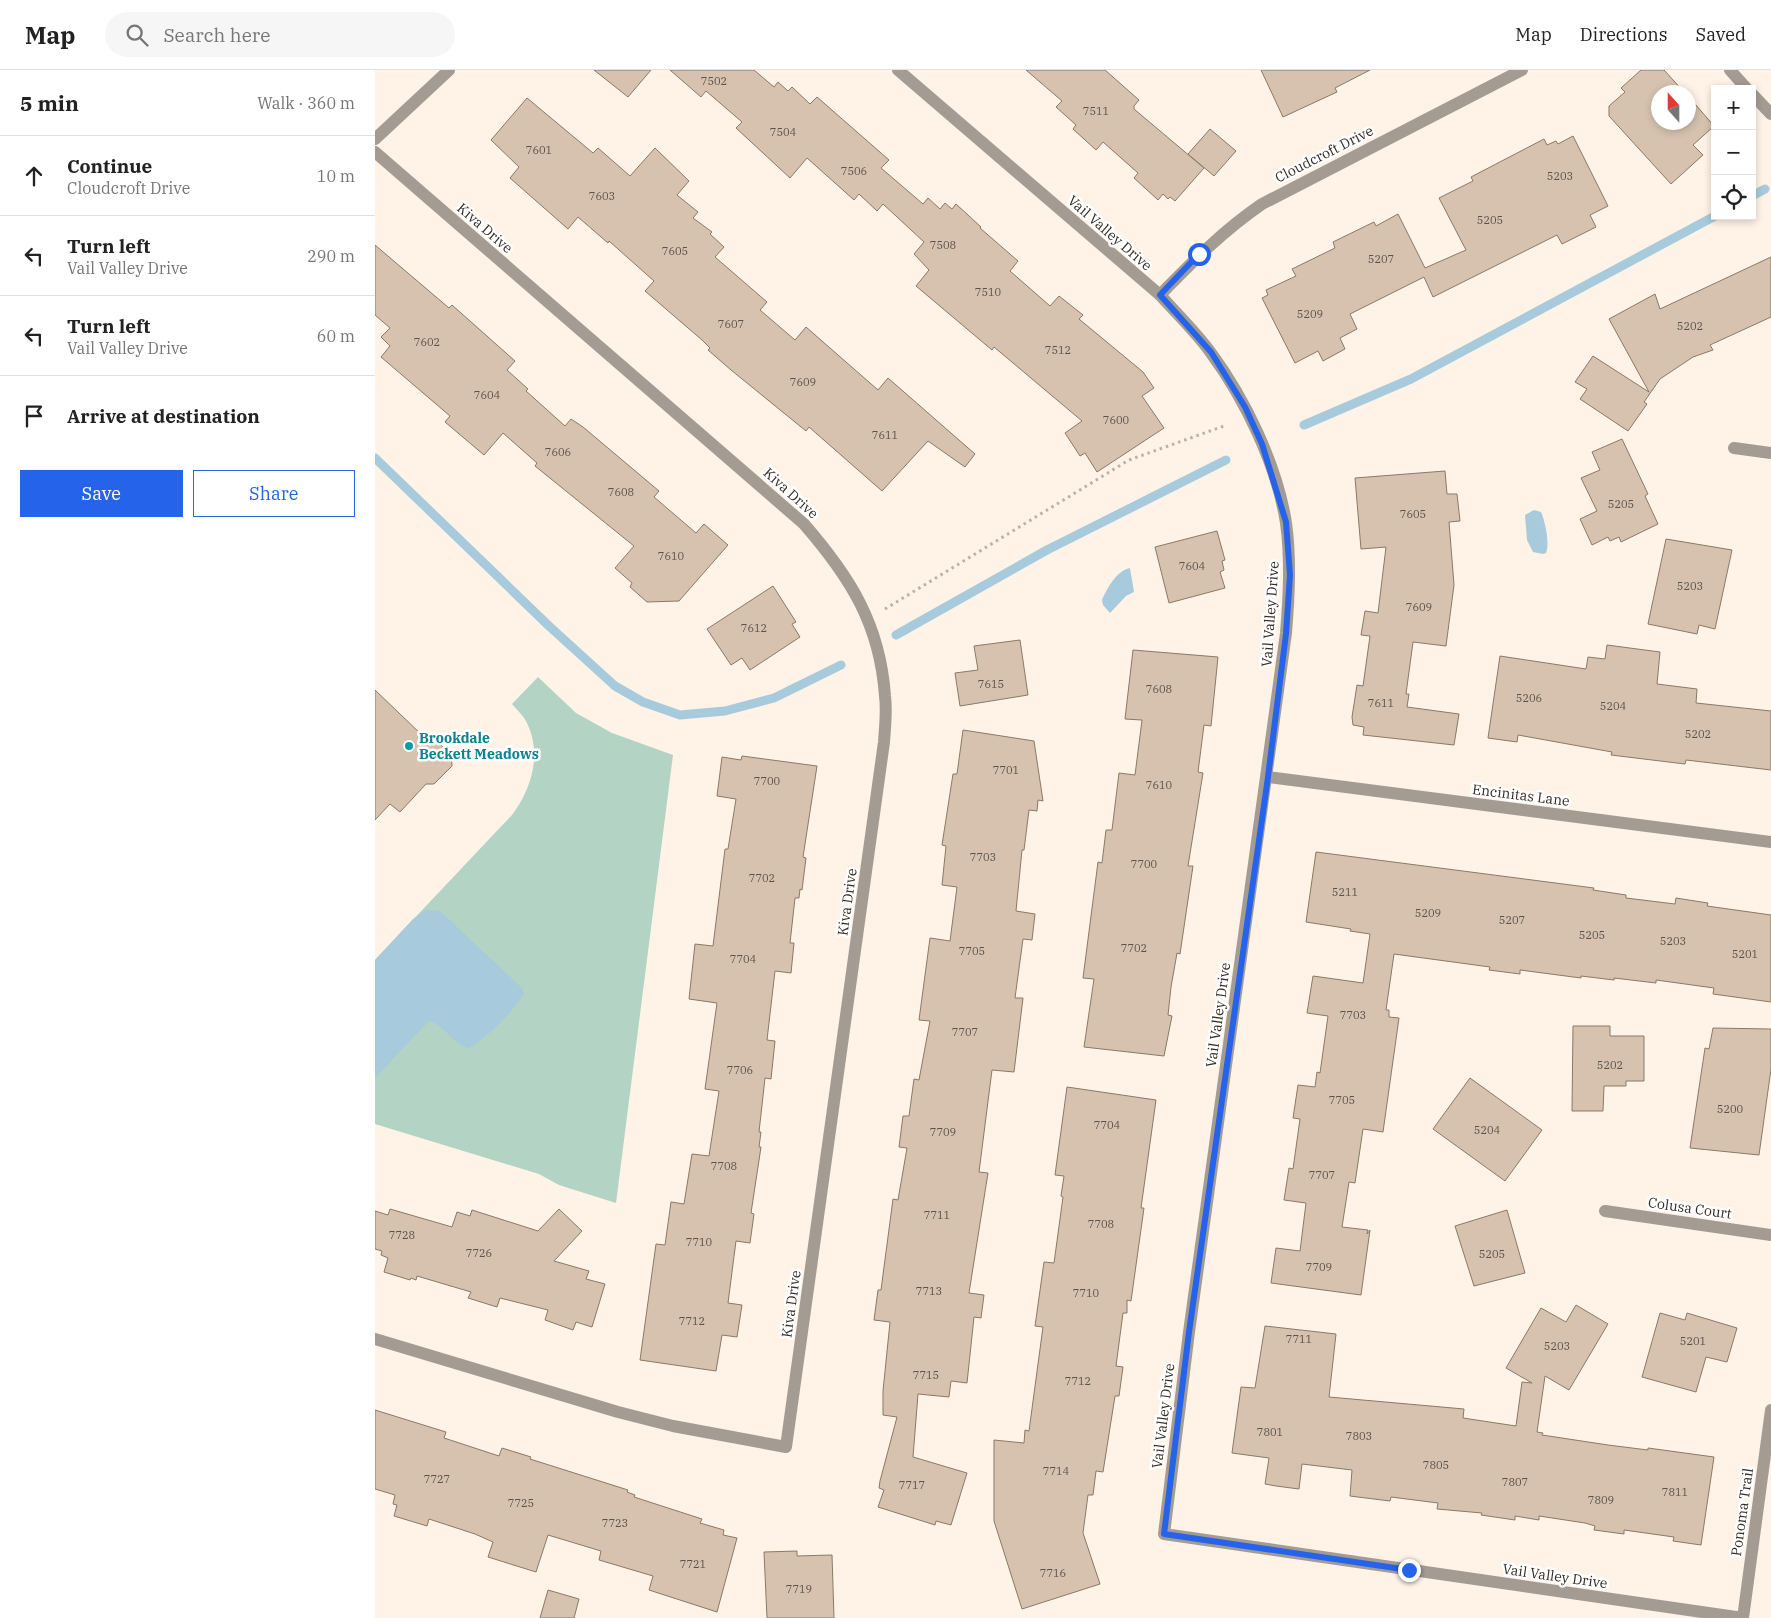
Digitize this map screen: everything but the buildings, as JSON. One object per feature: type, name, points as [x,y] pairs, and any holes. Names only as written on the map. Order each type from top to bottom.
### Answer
[{"type":"street","points":[[375,139],[449,70]]},
{"type":"street","name":"Vail Valley Drive","points":[[898,70],[1160,295],[1211,352],[1245,407],[1262,444],[1286,522],[1290,575],[1286,634],[1268,777],[1189,1332],[1164,1534],[1743,1618]]},
{"type":"street","name":"Cloudcroft Drive","points":[[1160,295],[1199,254],[1237,221],[1262,204],[1522,70]]},
{"type":"street","points":[[1729,70],[1743,85]]},
{"type":"street","points":[[1756,98],[1771,114]]},
{"type":"street","name":"Kiva Drive","points":[[375,152],[804,524],[835,560],[852,586],[867,619],[882,663],[886,698],[884,742],[786,1447],[673,1426],[618,1412],[375,1339]]},
{"type":"street","points":[[1734,448],[1771,453]]},
{"type":"street","name":"Encinitas Lane","points":[[1268,777],[1771,842]]},
{"type":"street","name":"Colusa Court","points":[[1605,1211],[1771,1235]]},
{"type":"street","name":"Ponoma Trail","points":[[1743,1618],[1771,1410]]},
{"type":"path","points":[[867,619],[1129,460],[1224,426]]},
{"type":"green space","points":[[538,677],[576,713],[612,733],[673,755],[616,1203],[559,1185],[539,1174],[375,1124],[375,960],[512,815],[519,805],[533,770],[534,747],[526,720],[512,704]]},
{"type":"water","points":[[1534,510],[1541,512],[1545,527],[1547,549],[1546,553],[1543,554],[1533,552],[1527,540],[1525,515]]},
{"type":"water","points":[[1130,568],[1134,592],[1126,596],[1110,613],[1103,605],[1102,600],[1116,577]]},
{"type":"water","points":[[426,910],[440,911],[520,986],[524,993],[514,1008],[499,1024],[484,1038],[469,1048],[458,1043],[440,1026],[429,1021],[375,1078],[375,960],[413,919]]},
{"type":"waterway","points":[[1756,194],[1765,189]]},
{"type":"waterway","points":[[1304,425],[1411,379],[1711,218]]},
{"type":"waterway","points":[[375,458],[549,626],[615,686],[643,702],[680,715],[725,711],[774,698],[841,665]]},
{"type":"waterway","points":[[896,635],[1047,550],[1226,460]]},
{"type":"place","name":"Brookdale Beckett Meadows","points":[[409,746]]},
{"type":"route","points":[[1199,254],[1160,295],[1211,352],[1245,407],[1262,444],[1276,484],[1286,522],[1290,575],[1286,634],[1268,777],[1189,1332],[1164,1534],[1409,1570]]}]
